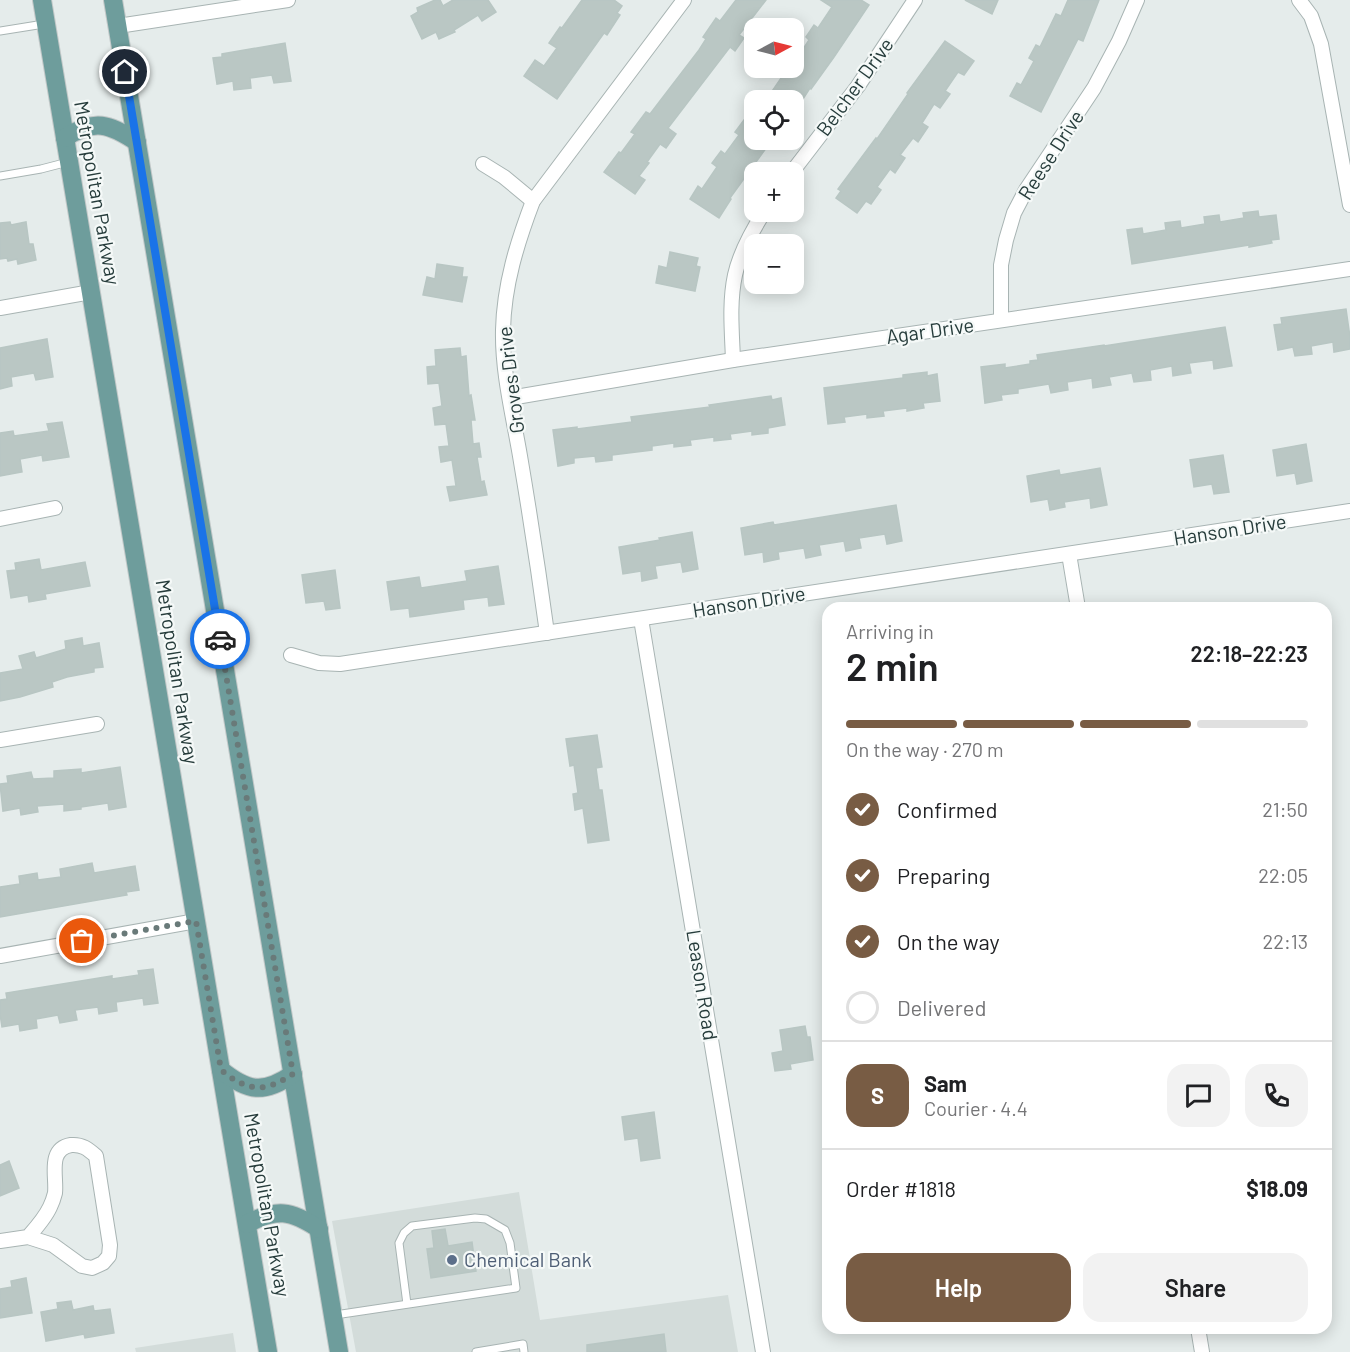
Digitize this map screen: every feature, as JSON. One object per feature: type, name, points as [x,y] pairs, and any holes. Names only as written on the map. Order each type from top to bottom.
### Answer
[{"type":"main road","name":"Metropolitan Parkway","points":[[42,0],[268,1352]]},
{"type":"main road","points":[[113,0],[339,1352]]},
{"type":"main road","points":[[65,138],[76,130],[98,125],[120,131],[137,142]]},
{"type":"main road","points":[[221,1070],[234,1081],[261,1088],[270,1087],[293,1074]]},
{"type":"main road","points":[[247,1224],[261,1217],[283,1213],[306,1220],[319,1229]]},
{"type":"street","points":[[118,26],[288,0]]},
{"type":"street","name":"Groves Drive","points":[[547,633],[503,351],[504,310],[514,254],[533,201],[684,0]]},
{"type":"street","name":"Belcher Drive","points":[[800,162],[858,86],[915,0]]},
{"type":"street","name":"Reese Drive","points":[[1001,320],[1001,265],[1014,213],[1026,190],[1094,88],[1119,41],[1137,0]]},
{"type":"street","points":[[1299,0],[1311,16],[1321,44],[1350,205]]},
{"type":"street","points":[[483,164],[504,177],[533,201]]},
{"type":"street","points":[[733,360],[731,297],[735,274],[742,251],[758,222]]},
{"type":"street","name":"Agar Drive","points":[[510,398],[733,360],[1350,269]]},
{"type":"street","points":[[0,308],[91,292]]},
{"type":"street","points":[[0,519],[55,508]]},
{"type":"street","name":"Hanson Drive","points":[[291,655],[320,663],[340,663],[1350,511]]},
{"type":"street","points":[[1069,554],[1077,602]]},
{"type":"street","name":"Leason Road","points":[[641,619],[763,1352]]},
{"type":"street","points":[[0,740],[97,724]]},
{"type":"street","points":[[0,956],[196,921]]},
{"type":"street","points":[[0,1241],[27,1237],[53,1245],[82,1266],[92,1268],[109,1257],[110,1245],[96,1156],[85,1147],[73,1145],[63,1148],[56,1156],[55,1193],[50,1208],[27,1237]]},
{"type":"street","points":[[1199,1334],[1202,1352]]},
{"type":"lane","points":[[0,31],[46,23]]},
{"type":"lane","points":[[0,176],[41,169],[69,161]]},
{"type":"lane","points":[[333,1315],[516,1288],[510,1243],[505,1230],[486,1219],[475,1218],[412,1226],[404,1233],[399,1243],[407,1304]]},
{"type":"lane","points":[[476,1352],[523,1344],[524,1352]]},
{"type":"shaded area","points":[[519,1192],[540,1320],[728,1295],[738,1352],[356,1352],[332,1221]]},
{"type":"shaded area","points":[[233,1333],[236,1352],[136,1352],[135,1348]]},
{"type":"building","points":[[440,0],[443,6],[453,0],[488,0],[496,12],[482,21],[478,15],[454,30],[455,32],[439,39],[436,32],[422,39],[411,16],[418,12],[417,8]]},
{"type":"building","points":[[582,0],[614,0],[622,6],[617,13],[620,15],[607,35],[604,33],[557,99],[524,76],[535,60],[544,66],[557,48],[549,43]]},
{"type":"building","points":[[736,0],[766,0],[752,18],[744,18],[744,29],[739,35],[744,38],[735,51],[730,47],[668,128],[676,134],[666,148],[660,144],[647,162],[649,163],[639,176],[645,180],[635,194],[604,172],[635,134],[631,132],[646,112],[650,114],[699,50],[706,39],[703,37],[716,18],[720,21]]},
{"type":"building","points":[[821,0],[861,0],[869,5],[804,97],[804,90],[773,90],[781,78],[804,78],[804,48],[809,40],[806,37],[814,25],[818,28],[832,7]]},
{"type":"building","points":[[965,0],[998,0],[992,14]]},
{"type":"building","points":[[1068,0],[1099,0],[1083,41],[1078,39],[1041,112],[1010,96],[1017,83],[1021,85],[1034,61],[1029,58],[1036,45],[1040,47],[1056,14],[1061,16]]},
{"type":"building","points":[[945,41],[974,61],[964,75],[958,72],[945,91],[950,94],[940,108],[934,104],[922,123],[928,127],[918,142],[913,138],[900,155],[905,158],[895,173],[890,169],[877,187],[881,190],[871,204],[866,201],[857,213],[836,198],[841,191],[838,189],[877,139]]},
{"type":"building","points":[[285,43],[291,81],[274,83],[272,75],[250,78],[251,88],[234,90],[233,81],[217,84],[213,58],[222,57],[222,54]]},
{"type":"building","points":[[744,120],[744,150],[765,150],[756,162],[744,162],[744,179],[719,218],[690,199],[698,186],[702,189],[717,167],[712,163],[721,151],[725,154],[739,135],[735,132]]},
{"type":"building","points":[[1258,211],[1259,217],[1276,215],[1279,239],[1271,240],[1272,243],[1249,247],[1249,245],[1132,264],[1127,230],[1142,228],[1143,234],[1166,230],[1165,223],[1180,221],[1181,228],[1205,224],[1204,217],[1219,215],[1220,222],[1244,218],[1243,213]]},
{"type":"building","points":[[10,222],[11,225],[26,222],[29,244],[33,244],[36,260],[18,264],[17,259],[8,261],[7,258],[0,259],[0,223]]},
{"type":"building","points":[[670,252],[698,258],[696,266],[700,267],[695,291],[656,283],[659,266],[667,268]]},
{"type":"building","points":[[437,264],[463,268],[462,277],[467,277],[462,302],[423,295],[427,277],[435,279]]},
{"type":"building","points":[[1346,309],[1350,349],[1334,352],[1333,342],[1311,346],[1312,354],[1295,356],[1293,347],[1278,350],[1274,325],[1282,324],[1281,318]]},
{"type":"building","points":[[1225,327],[1232,366],[1214,369],[1213,360],[1189,363],[1191,373],[1173,376],[1172,366],[1150,370],[1151,380],[1134,382],[1132,373],[1109,377],[1111,385],[1093,388],[1092,378],[1067,382],[1068,390],[1051,393],[1049,384],[1018,389],[1018,393],[1001,395],[1002,400],[985,403],[981,367],[1005,364],[1005,368],[1030,364],[1030,361],[1038,360],[1037,355]]},
{"type":"building","points":[[47,339],[53,377],[36,380],[34,373],[11,377],[12,386],[0,389],[0,348]]},
{"type":"building","points":[[460,348],[461,357],[466,356],[469,396],[471,395],[475,420],[471,420],[473,444],[479,443],[481,457],[477,457],[481,482],[484,481],[487,495],[450,501],[447,487],[456,486],[452,460],[441,462],[439,447],[449,446],[446,424],[435,425],[433,408],[442,406],[439,383],[428,384],[427,367],[436,366],[435,350]]},
{"type":"building","points":[[927,372],[927,376],[937,374],[940,401],[923,403],[924,408],[907,411],[907,408],[883,411],[884,416],[867,418],[867,414],[844,417],[845,422],[828,424],[824,388],[903,378],[903,375]]},
{"type":"building","points":[[771,396],[772,400],[781,398],[785,425],[768,428],[768,433],[752,435],[752,431],[730,434],[731,439],[714,441],[714,437],[690,440],[691,445],[674,447],[674,443],[652,446],[652,450],[612,455],[612,460],[596,462],[595,456],[574,458],[574,463],[558,466],[553,430],[632,422],[631,417],[710,407],[709,405]]},
{"type":"building","points":[[62,422],[69,457],[43,461],[42,455],[20,459],[22,472],[0,476],[0,433],[13,431],[14,436],[49,431],[47,424]]},
{"type":"building","points":[[1306,444],[1312,481],[1297,484],[1295,473],[1277,476],[1273,450]]},
{"type":"building","points":[[1223,455],[1229,492],[1214,494],[1212,484],[1194,487],[1190,460]]},
{"type":"building","points":[[1100,468],[1107,505],[1091,508],[1090,498],[1064,502],[1065,507],[1050,510],[1048,499],[1031,502],[1027,476],[1059,470],[1060,475]]},
{"type":"building","points":[[896,505],[902,541],[887,544],[885,534],[859,538],[861,548],[846,551],[844,541],[819,545],[821,555],[806,558],[804,548],[778,552],[779,559],[764,562],[763,552],[745,555],[741,528],[773,522],[774,525]]},
{"type":"building","points":[[692,532],[698,569],[683,572],[681,562],[655,566],[657,578],[642,581],[641,571],[623,574],[619,547]]},
{"type":"building","points":[[39,559],[41,570],[85,562],[90,586],[45,594],[46,599],[29,602],[28,595],[11,598],[7,571],[16,570],[15,563]]},
{"type":"building","points":[[498,566],[504,604],[489,606],[488,597],[463,600],[464,609],[410,617],[409,608],[391,610],[387,582],[419,577],[421,588],[467,581],[465,571]]},
{"type":"building","points":[[335,570],[340,608],[326,610],[324,601],[306,603],[302,575]]},
{"type":"building","points":[[82,638],[83,646],[99,643],[103,667],[94,668],[94,672],[52,682],[53,687],[0,701],[0,673],[23,669],[19,656],[34,652],[36,658],[66,649],[65,641]]},
{"type":"building","points":[[597,735],[602,767],[596,768],[599,790],[602,790],[609,840],[588,843],[583,808],[575,810],[573,794],[578,793],[574,765],[570,766],[566,739]]},
{"type":"building","points":[[120,767],[126,807],[109,810],[108,803],[64,811],[64,804],[37,806],[38,812],[21,815],[20,808],[3,811],[0,784],[8,783],[7,776],[31,772],[33,779],[54,778],[54,771],[81,769],[81,773]]},
{"type":"building","points":[[92,863],[94,873],[135,866],[139,890],[126,892],[127,895],[0,917],[0,887],[20,884],[19,876],[37,873],[38,880],[61,877],[60,869]]},
{"type":"building","points":[[153,969],[158,1003],[144,1005],[143,998],[116,1002],[117,1011],[99,1014],[98,1007],[75,1010],[77,1020],[60,1023],[58,1015],[36,1019],[37,1028],[20,1031],[19,1024],[2,1027],[0,1000],[7,999],[6,993],[112,976],[112,979],[139,975],[138,971]]},
{"type":"building","points":[[805,1026],[807,1037],[810,1037],[813,1060],[790,1064],[791,1069],[775,1071],[772,1053],[783,1051],[780,1030]]},
{"type":"building","points":[[654,1112],[660,1158],[641,1161],[638,1138],[625,1140],[622,1117]]},
{"type":"building","points":[[9,1161],[19,1188],[0,1196],[0,1165]]},
{"type":"building","name":"Chemical Bank","points":[[445,1229],[448,1246],[472,1242],[476,1271],[431,1278],[427,1249],[434,1248],[432,1231]]},
{"type":"building","points":[[26,1278],[32,1313],[0,1318],[0,1289],[12,1287],[11,1281]]},
{"type":"building","points":[[71,1301],[73,1310],[93,1306],[94,1311],[110,1309],[114,1333],[85,1338],[84,1334],[46,1341],[41,1312],[58,1309],[57,1303]]},
{"type":"building","points":[[664,1334],[666,1352],[587,1352],[587,1345]]},
{"type":"way so far","points":[[82,941],[196,921],[221,1070],[234,1081],[261,1088],[282,1082],[293,1074],[220,639]]},
{"type":"place","name":"Chemical Bank","points":[[452,1260]]},
{"type":"route","points":[[125,72],[220,639]]}]
